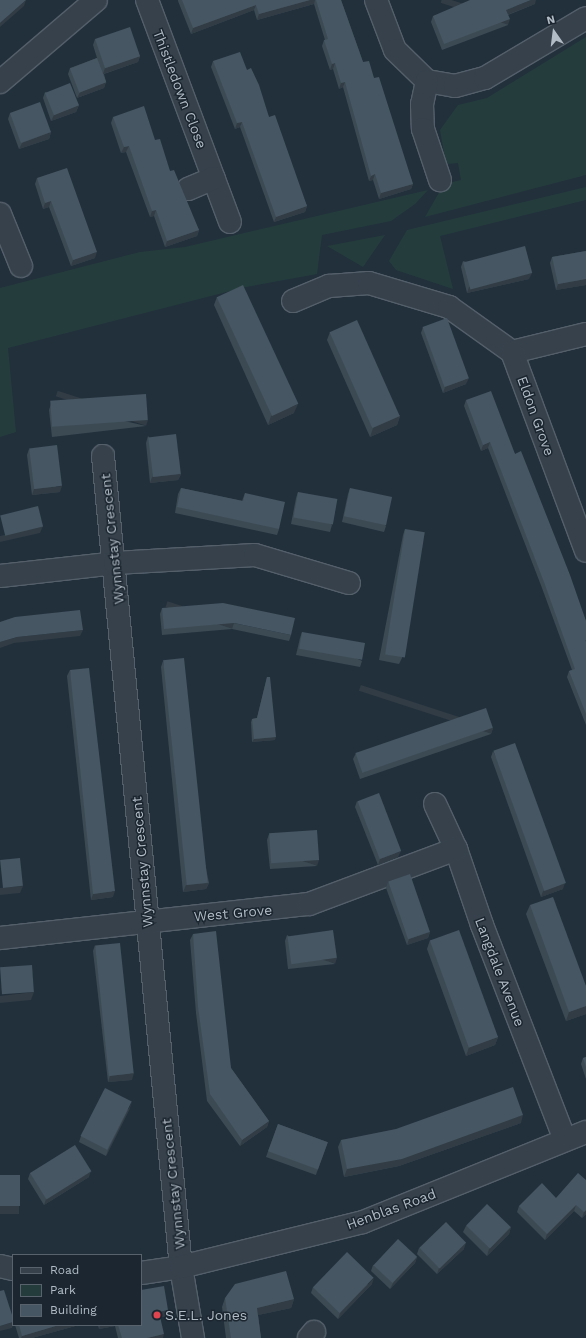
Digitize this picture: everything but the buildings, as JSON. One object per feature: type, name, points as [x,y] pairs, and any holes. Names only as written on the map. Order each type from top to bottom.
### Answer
[{"type":"street","points":[[0,82],[96,0]]},
{"type":"street","name":"Thistledown Close","points":[[147,0],[230,222]]},
{"type":"street","points":[[376,0],[395,50],[427,81],[455,86],[485,78],[586,18]]},
{"type":"street","points":[[427,81],[422,104],[423,129],[440,180]]},
{"type":"street","points":[[188,189],[214,178]]},
{"type":"street","points":[[0,214],[21,266]]},
{"type":"street","points":[[293,301],[329,286],[369,283],[449,307],[512,352],[586,334]]},
{"type":"street","name":"Eldon Grove","points":[[512,352],[586,551]]},
{"type":"street","name":"Wynnstay Crescent","points":[[103,456],[115,562],[147,921],[181,1267],[193,1338]]},
{"type":"street","points":[[0,576],[115,562],[255,555],[349,583]]},
{"type":"street","name":"Langdale Avenue","points":[[435,804],[456,849],[482,926],[565,1140]]},
{"type":"street","name":"West Grove","points":[[0,938],[309,904],[456,849]]},
{"type":"street","name":"Henblas Road","points":[[142,1273],[181,1267],[363,1222],[586,1132]]},
{"type":"street","points":[[0,1266],[12,1269]]},
{"type":"green space","points":[[586,37],[586,175],[425,217],[444,184],[461,180],[458,163],[446,164],[440,130],[458,105],[487,98]]},
{"type":"green space","points":[[586,187],[586,200],[440,236],[453,289],[396,270],[389,261],[407,230]]},
{"type":"green space","points":[[428,190],[415,204],[391,221],[322,235],[317,274],[246,287],[8,348],[16,432],[0,437],[0,288],[140,252],[185,247]]},
{"type":"green space","points":[[385,235],[363,267],[327,246]]},
{"type":"place","name":"S.E.L. Jones","points":[[157,1315]]}]
